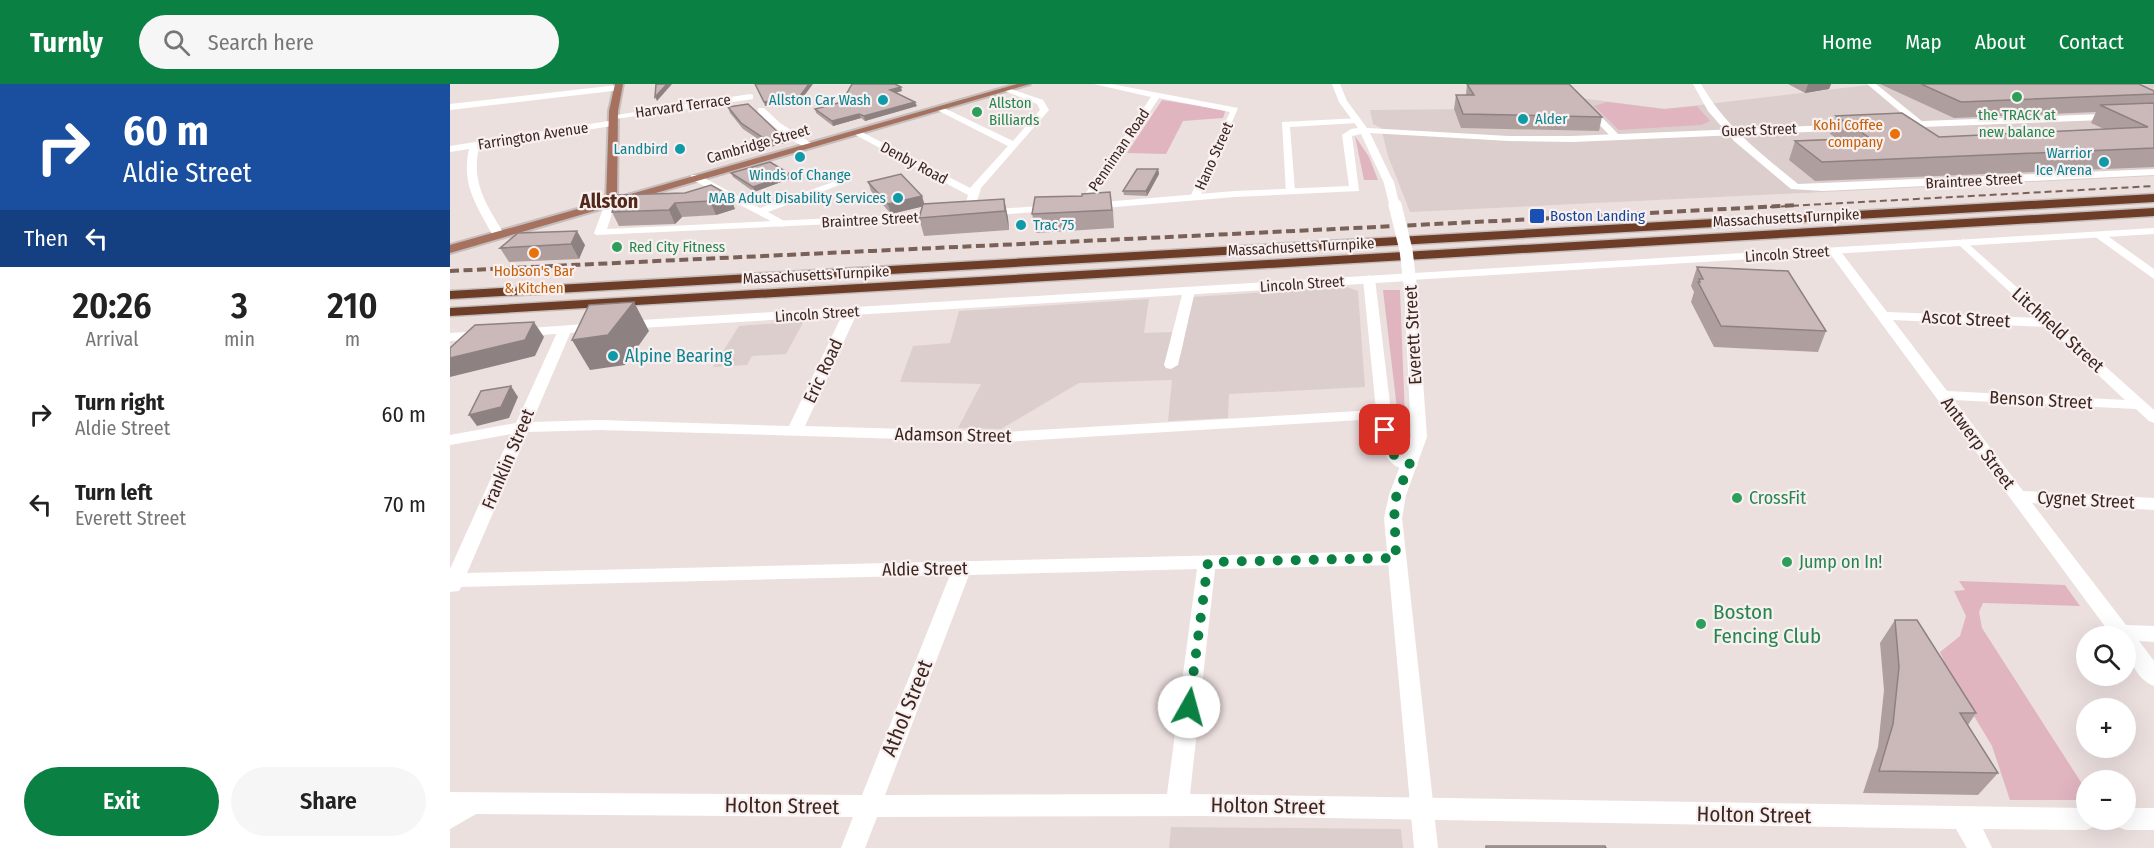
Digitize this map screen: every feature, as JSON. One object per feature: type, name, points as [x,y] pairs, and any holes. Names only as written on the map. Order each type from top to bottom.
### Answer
[{"type":"highway","name":"Massachusetts Turnpike","points":[[450,295],[1364,245],[2154,198]]},
{"type":"highway","name":"Massachusetts Turnpike","points":[[450,312],[2154,212]]},
{"type":"main road","name":"Cambridge Street","points":[[450,249],[611,201],[1026,84]]},
{"type":"main road","points":[[611,201],[616,179],[615,119],[619,86]]},
{"type":"main road","name":"Cambridge Street","points":[[450,243],[498,234]]},
{"type":"street","name":"Hano Street","points":[[1098,84],[1234,110],[1195,197]]},
{"type":"street","name":"Everett Street","points":[[1336,84],[1340,99],[1364,131],[1389,183],[1406,250],[1419,436],[1394,502],[1396,558],[1426,848]]},
{"type":"street","points":[[1697,84],[1710,109],[1731,132]]},
{"type":"street","points":[[1871,84],[1920,124]]},
{"type":"street","points":[[450,107],[619,86]]},
{"type":"street","points":[[969,214],[976,187],[1045,110],[1040,102],[1008,89]]},
{"type":"street","name":"Penniman Road","points":[[1082,206],[1157,94]]},
{"type":"street","name":"Harvard Terrace","points":[[615,119],[750,98]]},
{"type":"street","points":[[1581,101],[1617,138]]},
{"type":"street","points":[[939,108],[1014,145]]},
{"type":"street","points":[[761,110],[777,125],[808,145]]},
{"type":"street","points":[[1885,126],[2154,115]]},
{"type":"street","name":"Farrington Avenue","points":[[450,149],[615,119]]},
{"type":"street","points":[[1290,192],[1286,124],[1336,124],[1357,120]]},
{"type":"street","name":"Guest Street","points":[[1364,131],[1409,130],[1525,139],[1617,138],[1862,126]]},
{"type":"street","name":"Braintree Street","points":[[611,201],[600,233],[969,214],[1195,197],[1355,189],[1347,135],[1350,132],[1364,131]]},
{"type":"street","name":"Denby Road","points":[[855,132],[974,194]]},
{"type":"street","name":"Braintree Street","points":[[1731,132],[1795,187],[1823,188],[2154,172]]},
{"type":"street","points":[[475,145],[470,167],[475,193],[498,234]]},
{"type":"street","points":[[695,177],[782,224]]},
{"type":"street","points":[[758,212],[837,184]]},
{"type":"street","name":"Lincoln Street","points":[[450,337],[2154,231]]},
{"type":"street","points":[[2098,234],[2154,275]]},
{"type":"street","name":"Litchfield Street","points":[[1963,243],[2154,418]]},
{"type":"street","name":"Antwerp Street","points":[[1834,251],[2116,626]]},
{"type":"street","points":[[1369,279],[1389,452],[1410,464]]},
{"type":"street","points":[[1171,365],[1189,291]]},
{"type":"street","name":"Eric Road","points":[[795,430],[851,311]]},
{"type":"street","name":"Ascot Street","points":[[1882,316],[2050,323]]},
{"type":"street","name":"Franklin Street","points":[[452,583],[565,329]]},
{"type":"street","name":"Benson Street","points":[[1942,395],[2141,405]]},
{"type":"street","name":"Adamson Street","points":[[450,440],[521,427],[600,425],[1005,437],[1384,414]]},
{"type":"street","name":"Cygnet Street","points":[[2018,496],[2154,504]]},
{"type":"street","name":"Aldie Street","points":[[452,583],[1396,558]]},
{"type":"street","points":[[1177,805],[1208,562]]},
{"type":"street","name":"Athol Street","points":[[853,848],[867,806],[963,568]]},
{"type":"street","points":[[2136,635],[2154,634]]},
{"type":"street","name":"Antwerp Street","points":[[2136,653],[2154,677]]},
{"type":"street","points":[[450,818],[461,803]]},
{"type":"street","name":"Holton Street","points":[[461,803],[867,806],[1177,805],[2076,819]]},
{"type":"street","points":[[1963,818],[1980,848]]},
{"type":"street","points":[[2136,819],[2154,819]]},
{"type":"shaded area","name":"Boston Landing","points":[[1877,84],[2154,84],[2154,176],[1410,212],[1388,156],[1381,128],[1373,124],[1370,110],[1472,109],[1566,96],[1665,109]]},
{"type":"shaded area","points":[[1162,100],[1225,110],[1225,112],[1223,118],[1183,121],[1166,154],[1127,153]]},
{"type":"shaded area","points":[[1607,102],[1664,109],[1697,106],[1710,121],[1701,125],[1619,130],[1594,106]]},
{"type":"shaded area","points":[[1355,136],[1369,157],[1378,180],[1364,180]]},
{"type":"shaded area","points":[[1347,287],[1358,291],[1365,387],[1229,394],[1228,418],[1168,421],[1172,380],[1079,383],[1001,429],[958,428],[981,384],[900,382],[913,346],[950,343],[959,311],[1149,299],[1144,333],[1172,332],[1168,353],[1181,354],[1192,297]]},
{"type":"shaded area","points":[[1383,290],[1400,290],[1406,443],[1401,443]]},
{"type":"shaded area","points":[[804,321],[786,354],[752,356],[747,365],[713,367],[739,326]]},
{"type":"shaded area","points":[[1959,581],[2065,585],[2080,606],[1983,603],[1979,612],[1982,628],[2076,774],[2076,800],[2010,800],[1992,746],[1950,676],[1940,652],[1960,636],[1966,616],[1954,591],[1965,590]]},
{"type":"shaded area","points":[[1171,827],[1401,829],[1403,848],[1169,848]]},
{"type":"building","points":[[656,84],[667,84],[655,97]]},
{"type":"building","points":[[755,84],[809,84],[800,96],[764,102]]},
{"type":"building","points":[[852,84],[895,84],[901,87],[890,90],[915,102],[864,116],[859,114],[832,121],[815,109],[842,102]]},
{"type":"building","points":[[1467,84],[1569,84],[1602,117],[1463,114],[1456,95],[1474,95]]},
{"type":"building","points":[[1921,84],[2139,84],[2154,91],[2154,94],[1961,102]]},
{"type":"building","points":[[2154,103],[2154,148],[1822,162],[1795,141],[1870,138],[1836,116],[1902,113],[1939,137],[2148,127],[2100,105]]},
{"type":"building","points":[[748,104],[783,137],[768,141],[741,123],[728,107]]},
{"type":"building","points":[[770,162],[790,174],[753,187],[731,173]]},
{"type":"building","points":[[1137,169],[1158,169],[1146,191],[1123,191]]},
{"type":"building","points":[[901,174],[922,196],[888,204],[868,182]]},
{"type":"building","points":[[711,185],[729,195],[710,201],[675,203],[669,210],[612,212],[618,195],[685,193]]},
{"type":"building","points":[[1110,192],[1112,210],[1032,214],[1035,197],[1082,196],[1082,194]]},
{"type":"building","points":[[1004,199],[1005,211],[919,218],[923,204]]},
{"type":"building","points":[[577,231],[571,244],[500,248],[518,233]]},
{"type":"building","points":[[1697,267],[1788,271],[1826,331],[1721,326],[1698,282],[1700,282],[1699,279],[1703,279]]},
{"type":"building","points":[[634,302],[608,335],[572,340],[589,305]]},
{"type":"building","points":[[534,322],[525,340],[450,358],[450,348],[475,325]]},
{"type":"building","points":[[511,386],[501,407],[469,415],[481,391]]},
{"type":"building","points":[[1895,620],[1917,620],[1976,713],[1960,713],[1998,773],[1879,771],[1893,724],[1899,667]]},
{"type":"building","points":[[1486,846],[1605,846],[1606,848],[1486,848]]},
{"type":"railway","points":[[1770,207],[2154,186]]},
{"type":"railway","points":[[450,271],[1797,205]]},
{"type":"place","name":"the TRACK at new balance","points":[[2017,97]]},
{"type":"place","name":"Allston Car Wash","points":[[883,100]]},
{"type":"place","name":"Allston Billiards","points":[[977,112]]},
{"type":"place","name":"Alder","points":[[1523,119]]},
{"type":"place","name":"Kohi Coffee company","points":[[1895,134]]},
{"type":"place","name":"Landbird","points":[[680,149]]},
{"type":"place","name":"Winds of Change","points":[[800,157]]},
{"type":"place","name":"Warrior Ice Arena","points":[[2104,162]]},
{"type":"place","name":"MAB Adult Disability Services","points":[[898,198]]},
{"type":"place","name":"Boston Landing","points":[[1537,216]]},
{"type":"place","name":"Trac 75","points":[[1021,225]]},
{"type":"place","name":"Red City Fitness","points":[[617,247]]},
{"type":"place","name":"Hobson's Bar & Kitchen","points":[[534,253]]},
{"type":"place","name":"Alpine Bearing","points":[[613,356]]},
{"type":"place","name":"CrossFit","points":[[1737,498]]},
{"type":"place","name":"Jump on In!","points":[[1787,562]]},
{"type":"place","name":"Boston Fencing Club","points":[[1701,624]]},
{"type":"district","name":"Allston","points":[[609,201]]},
{"type":"route","points":[[1189,707],[1208,562],[1396,558],[1394,502],[1410,464],[1394,457],[1389,452],[1385,430]]}]
